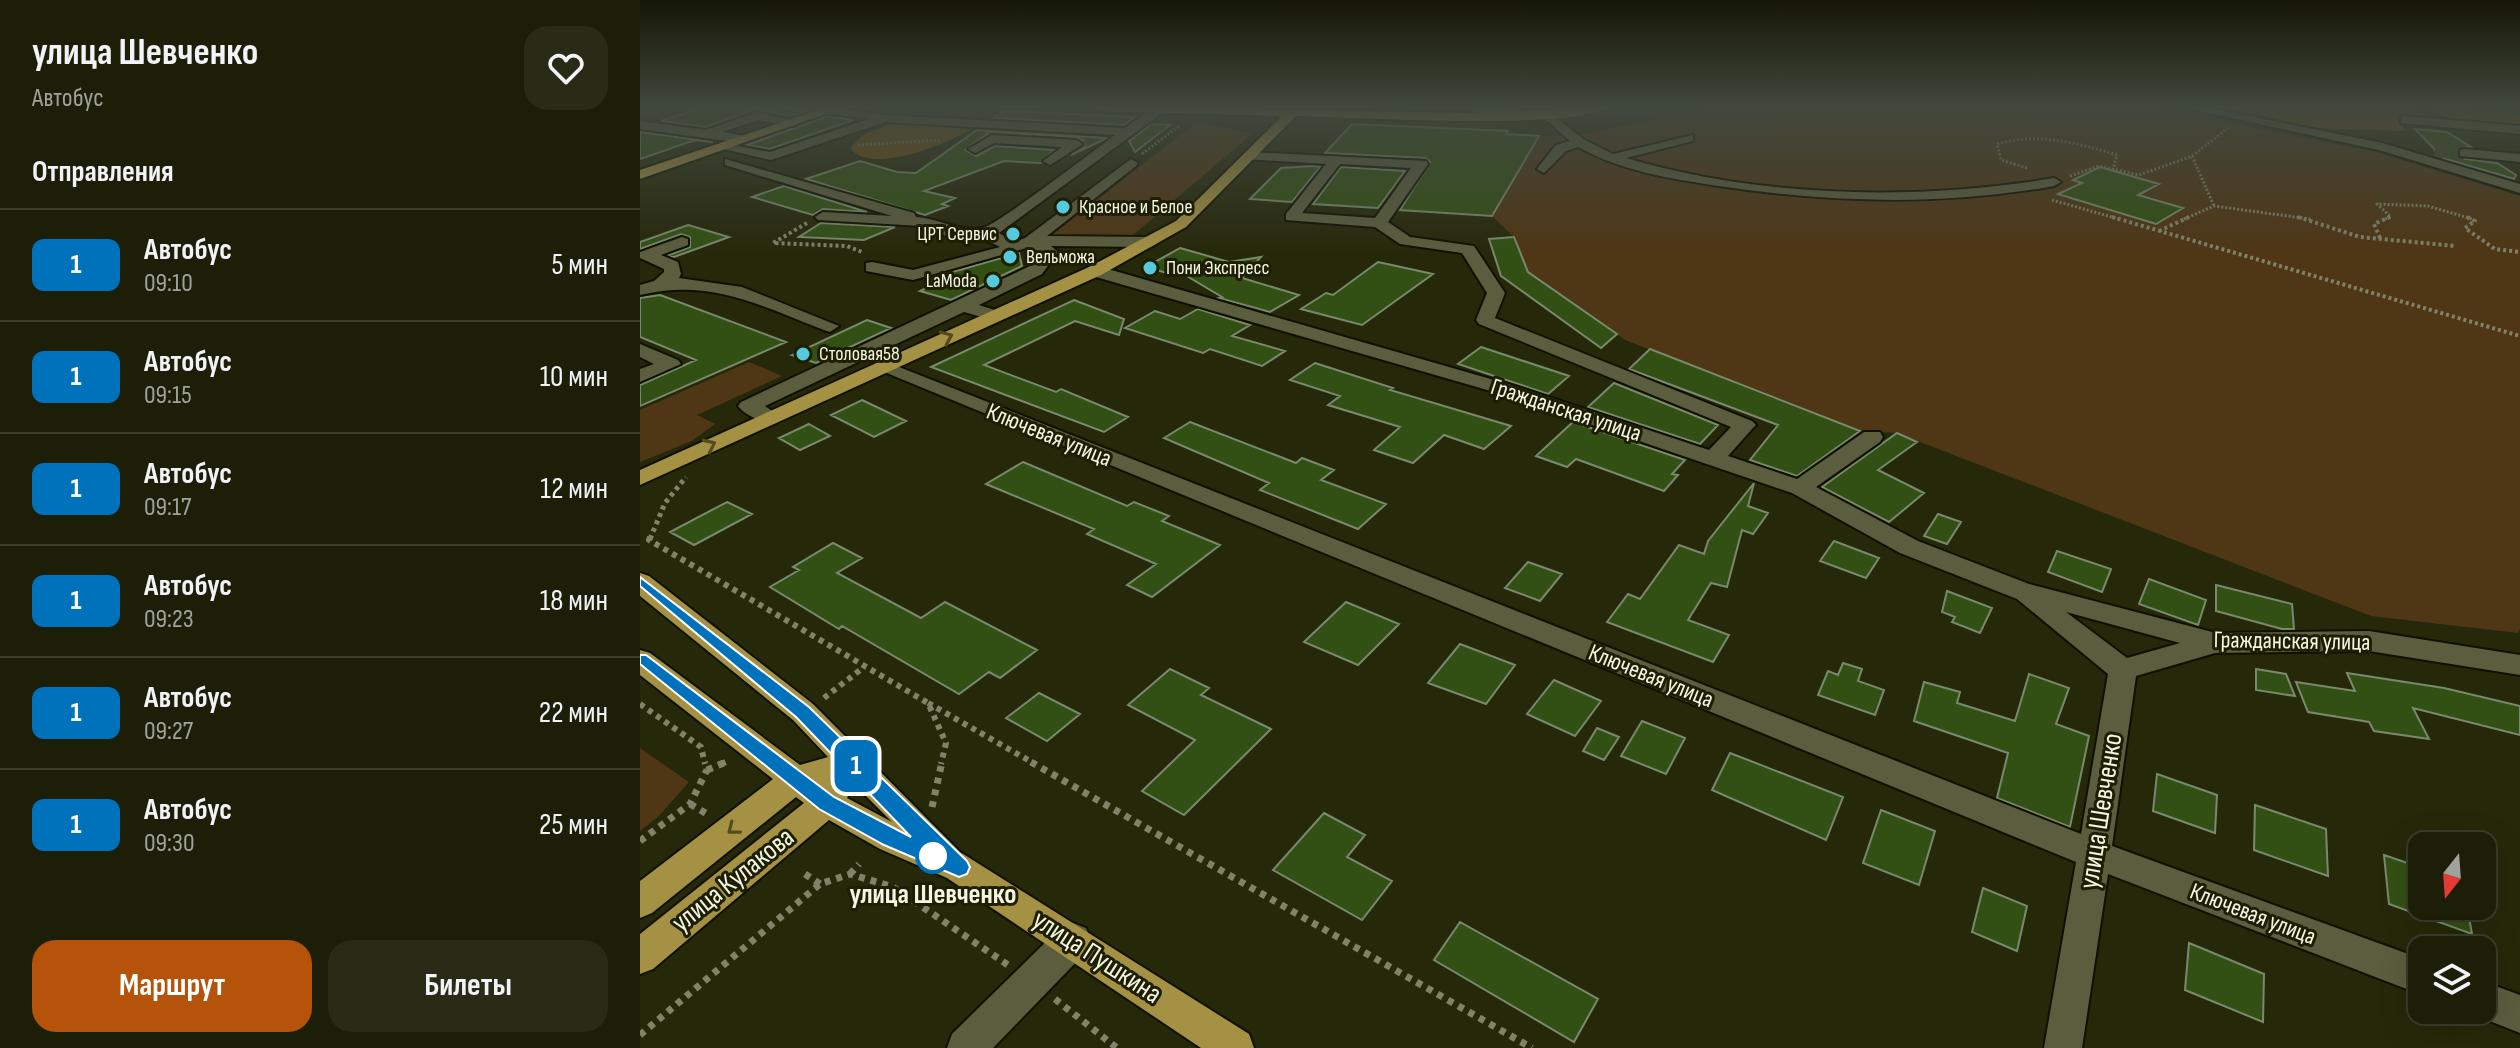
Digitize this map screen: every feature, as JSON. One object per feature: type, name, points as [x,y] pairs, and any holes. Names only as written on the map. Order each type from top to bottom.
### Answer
[{"type":"main road","points":[[640,175],[695,156]]},
{"type":"main road","points":[[640,478],[1095,271],[1151,242],[1181,224],[1249,156]]},
{"type":"main road","name":"улица Пушкина","points":[[640,582],[803,712],[959,867]]},
{"type":"main road","name":"улица Пушкина","points":[[640,660],[827,803],[892,839],[959,867],[1235,1048]]},
{"type":"main road","points":[[794,780],[853,762]]},
{"type":"main road","name":"улица Кулакова","points":[[640,957],[827,803],[853,762]]},
{"type":"main road","name":"улица Кулакова","points":[[640,902],[794,780]]},
{"type":"street","points":[[707,156],[909,216]]},
{"type":"street","points":[[1050,161],[1058,156]]},
{"type":"street","points":[[988,233],[1093,156]]},
{"type":"street","points":[[1249,156],[1421,164],[1379,223]]},
{"type":"street","points":[[1544,169],[1555,156]]},
{"type":"street","points":[[1610,156],[1662,172],[1765,190],[1809,193],[1910,197],[1998,194],[2058,180]]},
{"type":"street","points":[[1614,158],[1622,156]]},
{"type":"street","points":[[2411,156],[2520,189]]},
{"type":"street","points":[[2497,156],[2520,158]]},
{"type":"street","points":[[1336,160],[1291,217],[1379,223],[1406,241],[1468,249],[1496,293],[1485,320],[1745,425],[1713,459]]},
{"type":"street","points":[[1031,241],[1131,163]]},
{"type":"street","points":[[823,217],[926,222],[937,230],[988,233],[1010,246]]},
{"type":"street","points":[[771,417],[748,406],[1036,270],[1050,252],[1031,241]]},
{"type":"street","points":[[868,259],[913,275],[990,256],[1010,246],[1031,241],[1151,242]]},
{"type":"street","points":[[640,290],[673,274],[672,266],[646,255],[682,242]]},
{"type":"street","name":"Гражданская улица","points":[[1095,271],[1508,390],[1800,488],[1909,547],[2021,591],[2216,643],[2369,641],[2517,660]]},
{"type":"street","points":[[663,281],[714,283],[830,326]]},
{"type":"street","points":[[963,306],[995,316]]},
{"type":"street","points":[[640,350],[671,364],[640,376]]},
{"type":"street","name":"Ключевая улица","points":[[882,367],[2094,854],[2408,972]]},
{"type":"street","points":[[1800,488],[1872,437]]},
{"type":"street","name":"Гражданская улица","points":[[2021,591],[2123,670]]},
{"type":"street","points":[[2123,670],[2216,643]]},
{"type":"street","name":"улица Шевченко","points":[[2063,1048],[2123,670]]},
{"type":"street","points":[[966,1048],[1073,940]]},
{"type":"street","points":[[2496,1005],[2520,1014]]},
{"type":"path","points":[[1131,163],[1140,156]]},
{"type":"path","points":[[2000,156],[2001,160],[2058,180],[2099,166],[2139,175],[2192,156],[2214,206]]},
{"type":"path","points":[[2113,169],[2117,156]]},
{"type":"path","points":[[2032,186],[2045,198],[2520,336]]},
{"type":"path","points":[[2380,239],[2374,224],[2391,217],[2377,204],[2407,202],[2460,214],[2475,221],[2465,228],[2495,249],[2520,252]]},
{"type":"path","points":[[2157,232],[2214,206],[2309,219],[2319,225],[2380,239],[2456,246]]},
{"type":"path","points":[[823,217],[773,243],[847,246],[868,259]]},
{"type":"path","points":[[699,467],[665,503],[649,540],[864,667],[1532,1048]]},
{"type":"path","points":[[823,699],[864,667]]},
{"type":"path","points":[[928,703],[946,743],[931,808]]},
{"type":"path","points":[[640,704],[701,747],[707,770]]},
{"type":"path","points":[[640,841],[690,804],[707,770],[726,762]]},
{"type":"path","points":[[690,804],[707,814]]},
{"type":"path","points":[[640,1035],[820,884],[850,874],[859,864]]},
{"type":"path","points":[[805,874],[820,884]]},
{"type":"path","points":[[850,874],[893,887],[1030,980],[1117,1048]]},
{"type":"shaded area","points":[[860,156],[901,156],[874,159]]},
{"type":"shaded area","points":[[1153,156],[1226,156],[1132,236],[1052,235]]},
{"type":"shaded area","points":[[1527,156],[2388,156],[2520,196],[2520,630],[2518,633],[2371,616],[1897,433],[1860,431],[1625,340],[1527,272],[1514,237],[1492,216]]},
{"type":"shaded area","points":[[749,362],[782,376],[697,415],[715,424],[692,441],[640,462],[640,410]]},
{"type":"shaded area","points":[[640,748],[689,782],[658,817],[640,831]]},
{"type":"building","points":[[940,156],[1048,156],[1041,163],[1004,161],[924,191],[955,198],[942,204],[948,206],[925,215],[806,179],[860,161],[897,172],[916,173]]},
{"type":"building","points":[[1384,156],[1527,156],[1492,216],[1400,210],[1430,162],[1426,158]]},
{"type":"building","points":[[2441,156],[2458,156],[2497,163],[2516,175],[2514,179]]},
{"type":"building","points":[[1320,167],[1292,202],[1250,199],[1281,168]]},
{"type":"building","points":[[1341,167],[1405,171],[1378,208],[1313,204]]},
{"type":"building","points":[[2100,167],[2159,184],[2138,195],[2183,208],[2156,224],[2058,194],[2082,183],[2073,180]]},
{"type":"building","points":[[784,186],[867,212],[823,209],[813,215],[752,197]]},
{"type":"building","points":[[821,223],[895,227],[864,240],[799,237]]},
{"type":"building","points":[[688,225],[729,237],[674,257],[669,255],[690,247],[690,237],[681,234],[640,249],[640,242]]},
{"type":"building","points":[[1514,237],[1528,272],[1617,334],[1601,348],[1501,276],[1489,239]]},
{"type":"building","points":[[1180,248],[1229,262],[1261,257],[1242,278],[1299,295],[1270,312],[1219,298],[1222,297],[1180,272],[1173,275],[1146,267]]},
{"type":"building","points":[[1019,253],[1022,266],[951,300],[920,291],[937,283],[929,281],[942,275]]},
{"type":"building","points":[[1378,262],[1433,274],[1362,325],[1301,309],[1326,293],[1333,295]]},
{"type":"building","points":[[660,295],[786,342],[640,406],[640,385],[696,360],[640,337],[640,298]]},
{"type":"building","points":[[1074,300],[1124,319],[1119,335],[1075,321],[984,365],[1056,392],[1061,389],[1128,417],[1104,432],[931,367]]},
{"type":"building","points":[[1198,309],[1250,325],[1232,336],[1285,351],[1262,366],[1210,349],[1203,353],[1125,328],[1155,311],[1180,319]]},
{"type":"building","points":[[867,320],[891,328],[816,363],[792,355]]},
{"type":"building","points":[[1481,347],[1569,376],[1548,394],[1458,364]]},
{"type":"building","points":[[1650,349],[1860,431],[1797,476],[1750,460],[1778,425],[1629,369]]},
{"type":"building","points":[[1315,363],[1393,388],[1390,390],[1511,426],[1484,449],[1444,435],[1413,463],[1374,450],[1400,427],[1328,405],[1340,396],[1290,380]]},
{"type":"building","points":[[1614,383],[1718,425],[1700,444],[1588,407]]},
{"type":"building","points":[[862,400],[906,421],[874,437],[831,415]]},
{"type":"building","points":[[1190,422],[1296,463],[1302,458],[1334,470],[1321,480],[1386,504],[1358,529],[1260,490],[1269,483],[1164,438]]},
{"type":"building","points":[[1573,422],[1685,460],[1672,474],[1678,475],[1664,491],[1576,459],[1567,467],[1536,456]]},
{"type":"building","points":[[809,424],[830,436],[800,450],[779,438]]},
{"type":"building","points":[[1897,433],[1917,442],[1878,470],[1924,493],[1889,522],[1822,487]]},
{"type":"building","points":[[1023,462],[1127,506],[1134,502],[1169,516],[1162,521],[1220,545],[1152,597],[1127,585],[1156,564],[1087,534],[1094,529],[986,484]]},
{"type":"building","points":[[1754,483],[1748,506],[1768,513],[1753,534],[1742,530],[1727,587],[1711,583],[1688,620],[1729,635],[1713,662],[1607,622],[1628,594],[1640,599],[1679,545],[1704,554],[1708,541]]},
{"type":"building","points":[[727,502],[752,514],[694,545],[670,532]]},
{"type":"building","points":[[1938,514],[1961,522],[1947,544],[1924,536]]},
{"type":"building","points":[[1834,541],[1879,558],[1866,578],[1820,561]]},
{"type":"building","points":[[833,543],[862,558],[837,573],[921,618],[945,602],[1037,650],[1000,678],[989,672],[959,694],[842,626],[839,629],[770,587],[799,570],[793,567]]},
{"type":"building","points":[[2057,551],[2111,569],[2102,592],[2048,572]]},
{"type":"building","points":[[1528,562],[1562,574],[1540,601],[1505,588]]},
{"type":"building","points":[[2149,579],[2206,600],[2198,625],[2139,604]]},
{"type":"building","points":[[2216,585],[2292,604],[2294,629],[2282,629],[2216,611]]},
{"type":"building","points":[[1947,591],[1992,608],[1980,633],[1952,622],[1955,617],[1942,612]]},
{"type":"building","points":[[1346,602],[1399,624],[1358,665],[1304,642]]},
{"type":"building","points":[[1460,644],[1515,665],[1486,704],[1428,683]]},
{"type":"building","points":[[1843,663],[1862,669],[1858,681],[1884,690],[1875,715],[1818,695],[1828,671],[1838,675]]},
{"type":"building","points":[[1170,669],[1209,688],[1201,695],[1271,729],[1184,815],[1142,791],[1195,740],[1128,705]]},
{"type":"building","points":[[2256,669],[2286,674],[2295,696],[2256,690]]},
{"type":"building","points":[[2347,673],[2444,688],[2520,706],[2520,735],[2413,708],[2429,739],[2374,731],[2369,722],[2308,712],[2296,682],[2355,691]]},
{"type":"building","points":[[2029,674],[2069,688],[2056,724],[2089,736],[2070,827],[1997,798],[2008,753],[1914,721],[1924,682],[1960,692],[1957,703],[2015,721]]},
{"type":"building","points":[[1554,680],[1601,701],[1575,736],[1527,714]]},
{"type":"building","points":[[1039,693],[1080,714],[1047,741],[1006,718]]},
{"type":"building","points":[[1642,721],[1685,738],[1666,774],[1621,756]]},
{"type":"building","points":[[1597,728],[1619,737],[1604,760],[1583,751]]},
{"type":"building","points":[[1730,753],[1843,797],[1826,840],[1712,790]]},
{"type":"building","points":[[2157,774],[2217,795],[2215,833],[2153,811]]},
{"type":"building","points":[[2255,805],[2326,829],[2328,876],[2254,850]]},
{"type":"building","points":[[1881,810],[1935,831],[1919,885],[1863,863]]},
{"type":"building","points":[[1324,813],[1365,835],[1347,857],[1392,881],[1362,920],[1273,870]]},
{"type":"building","points":[[2384,855],[2408,863],[2408,911],[2389,904]]},
{"type":"building","points":[[1983,888],[2027,906],[2017,951],[1972,932]]},
{"type":"building","points":[[2433,920],[2470,920],[2472,934]]},
{"type":"building","points":[[1460,922],[1598,999],[1574,1042],[1434,960]]},
{"type":"building","points":[[2189,943],[2264,974],[2263,1022],[2185,990]]},
{"type":"bus line","name":"1","points":[[640,582],[803,712],[911,824],[959,867],[892,839],[827,803],[640,660]]},
{"type":"place","name":"Красное и Белое","points":[[1063,207]]},
{"type":"place","name":"ЦРТ Сервис","points":[[1013,234]]},
{"type":"place","name":"Вельможа","points":[[1010,257]]},
{"type":"place","name":"Пони Экспресс","points":[[1150,268]]},
{"type":"place","name":"LaModa","points":[[993,281]]},
{"type":"place","name":"Столовая58","points":[[803,354]]},
{"type":"place","name":"улица Шевченко","points":[[933,856]]}]
